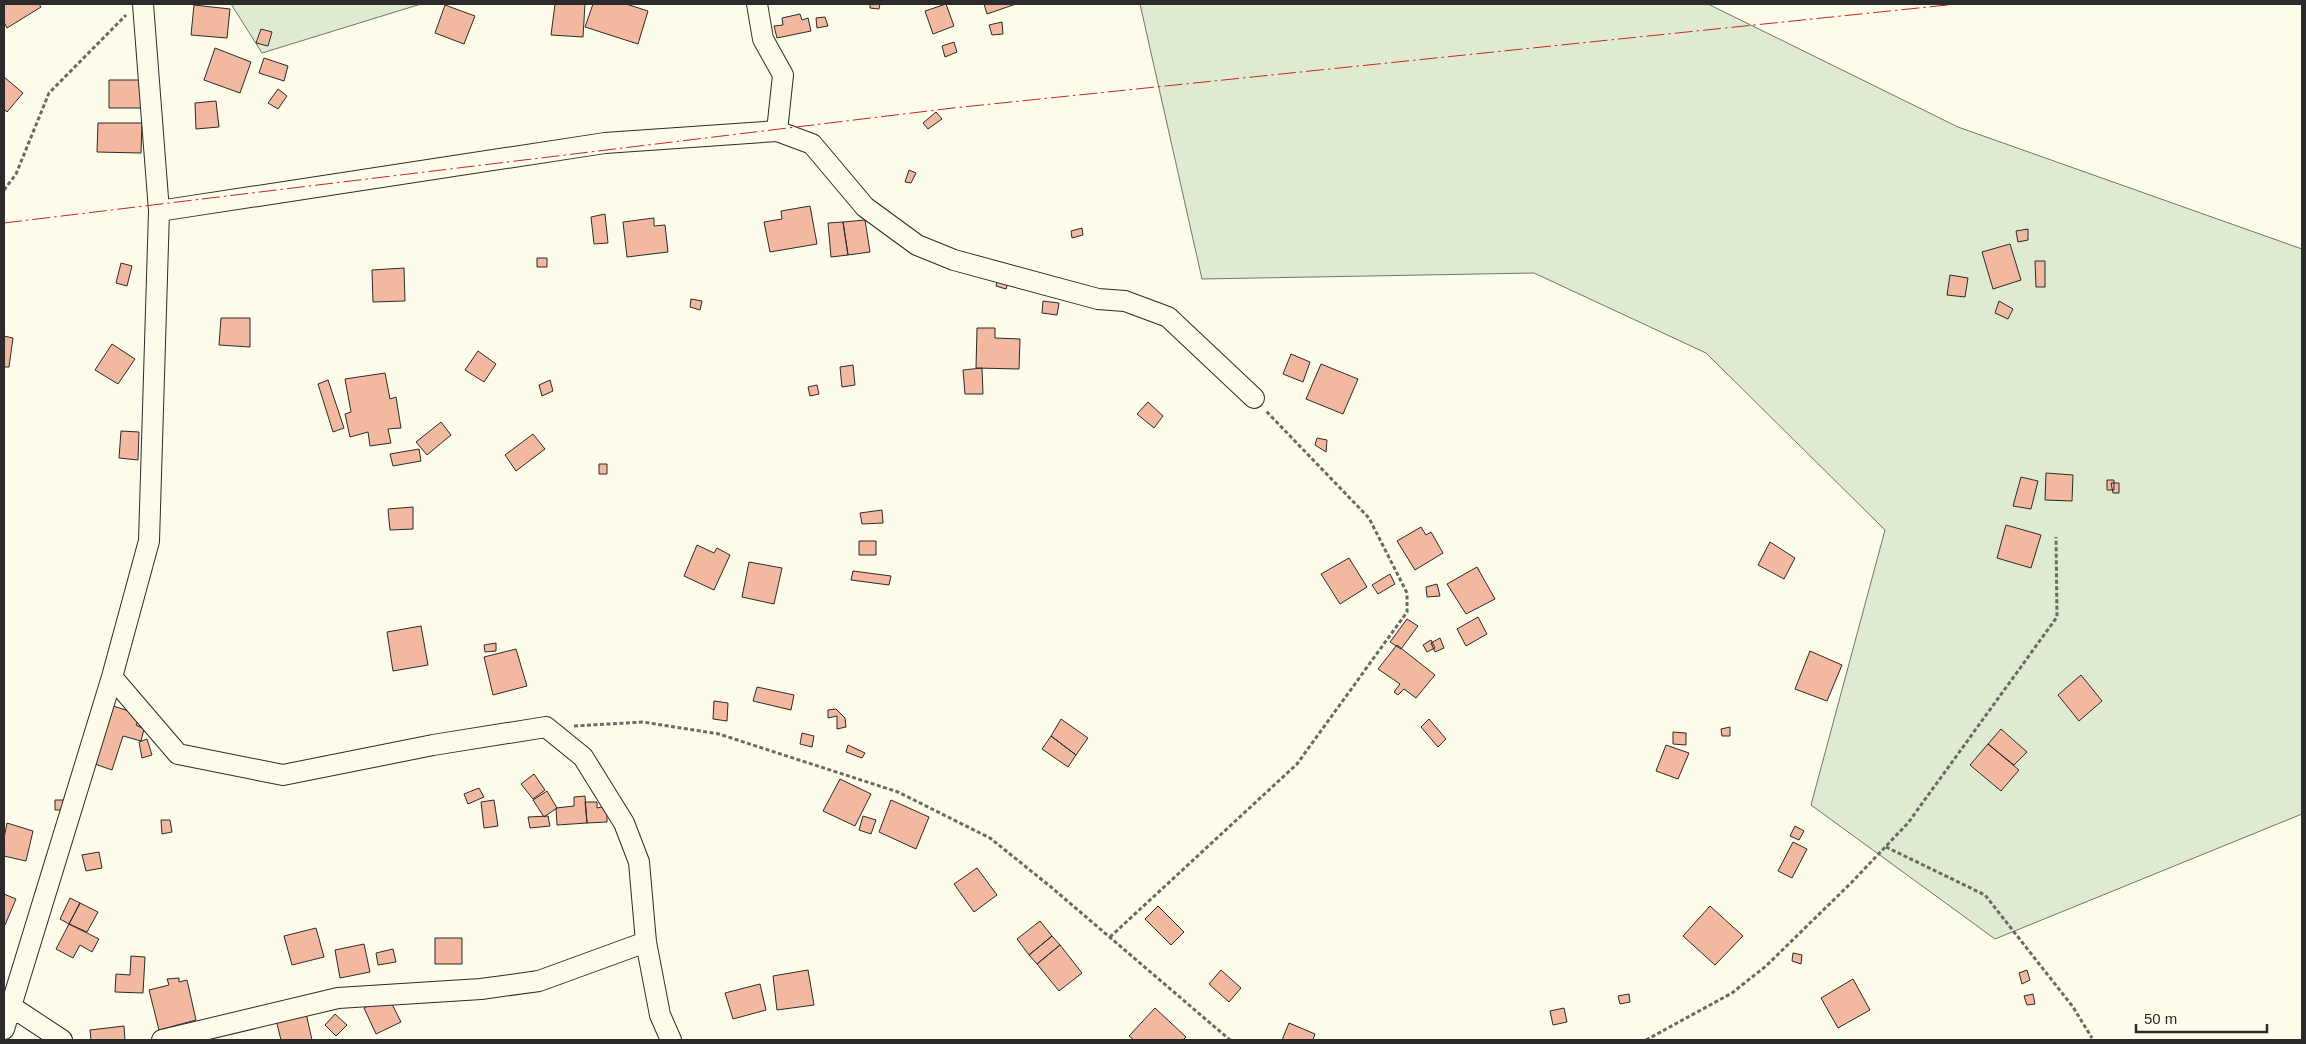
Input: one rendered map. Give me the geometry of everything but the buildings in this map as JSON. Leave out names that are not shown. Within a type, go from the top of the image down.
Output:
[{"type":"street","points":[[757,4],[764,39],[783,75],[777,131]]},
{"type":"street","points":[[4,1029],[112,677],[149,541],[159,211],[136,7]]},
{"type":"street","points":[[159,211],[605,143],[777,131],[812,144],[865,207],[917,245],[954,260],[1098,298],[1124,302],[1168,317],[1254,398]]},
{"type":"street","points":[[112,677],[178,754],[283,775],[433,745],[546,727],[583,757],[624,823],[639,862],[646,942],[660,1015],[671,1040]]},
{"type":"street","points":[[162,1040],[338,998],[481,989],[539,981],[646,942]]},
{"type":"street","points":[[12,1007],[62,1040]]},
{"type":"path","points":[[4,190],[16,174],[49,93],[136,7]]},
{"type":"path","points":[[1110,937],[1297,764],[1407,612],[1407,593],[1369,518],[1254,398]]},
{"type":"path","points":[[1646,1040],[1732,993],[1766,966],[1908,823],[2057,617],[2056,537]]},
{"type":"path","points":[[546,727],[644,722],[718,734],[898,792],[990,838],[1110,937],[1230,1040]]},
{"type":"path","points":[[1886,847],[1985,896],[2073,1007],[2092,1038]]},
{"type":"green space","points":[[231,4],[421,4],[262,53]]},
{"type":"green space","points":[[1140,4],[1708,4],[1958,127],[2302,249],[2302,814],[1995,939],[1811,805],[1885,530],[1706,353],[1534,273],[1202,279]]},
{"type":"power","points":[[4,223],[953,108],[1957,4]]}]
